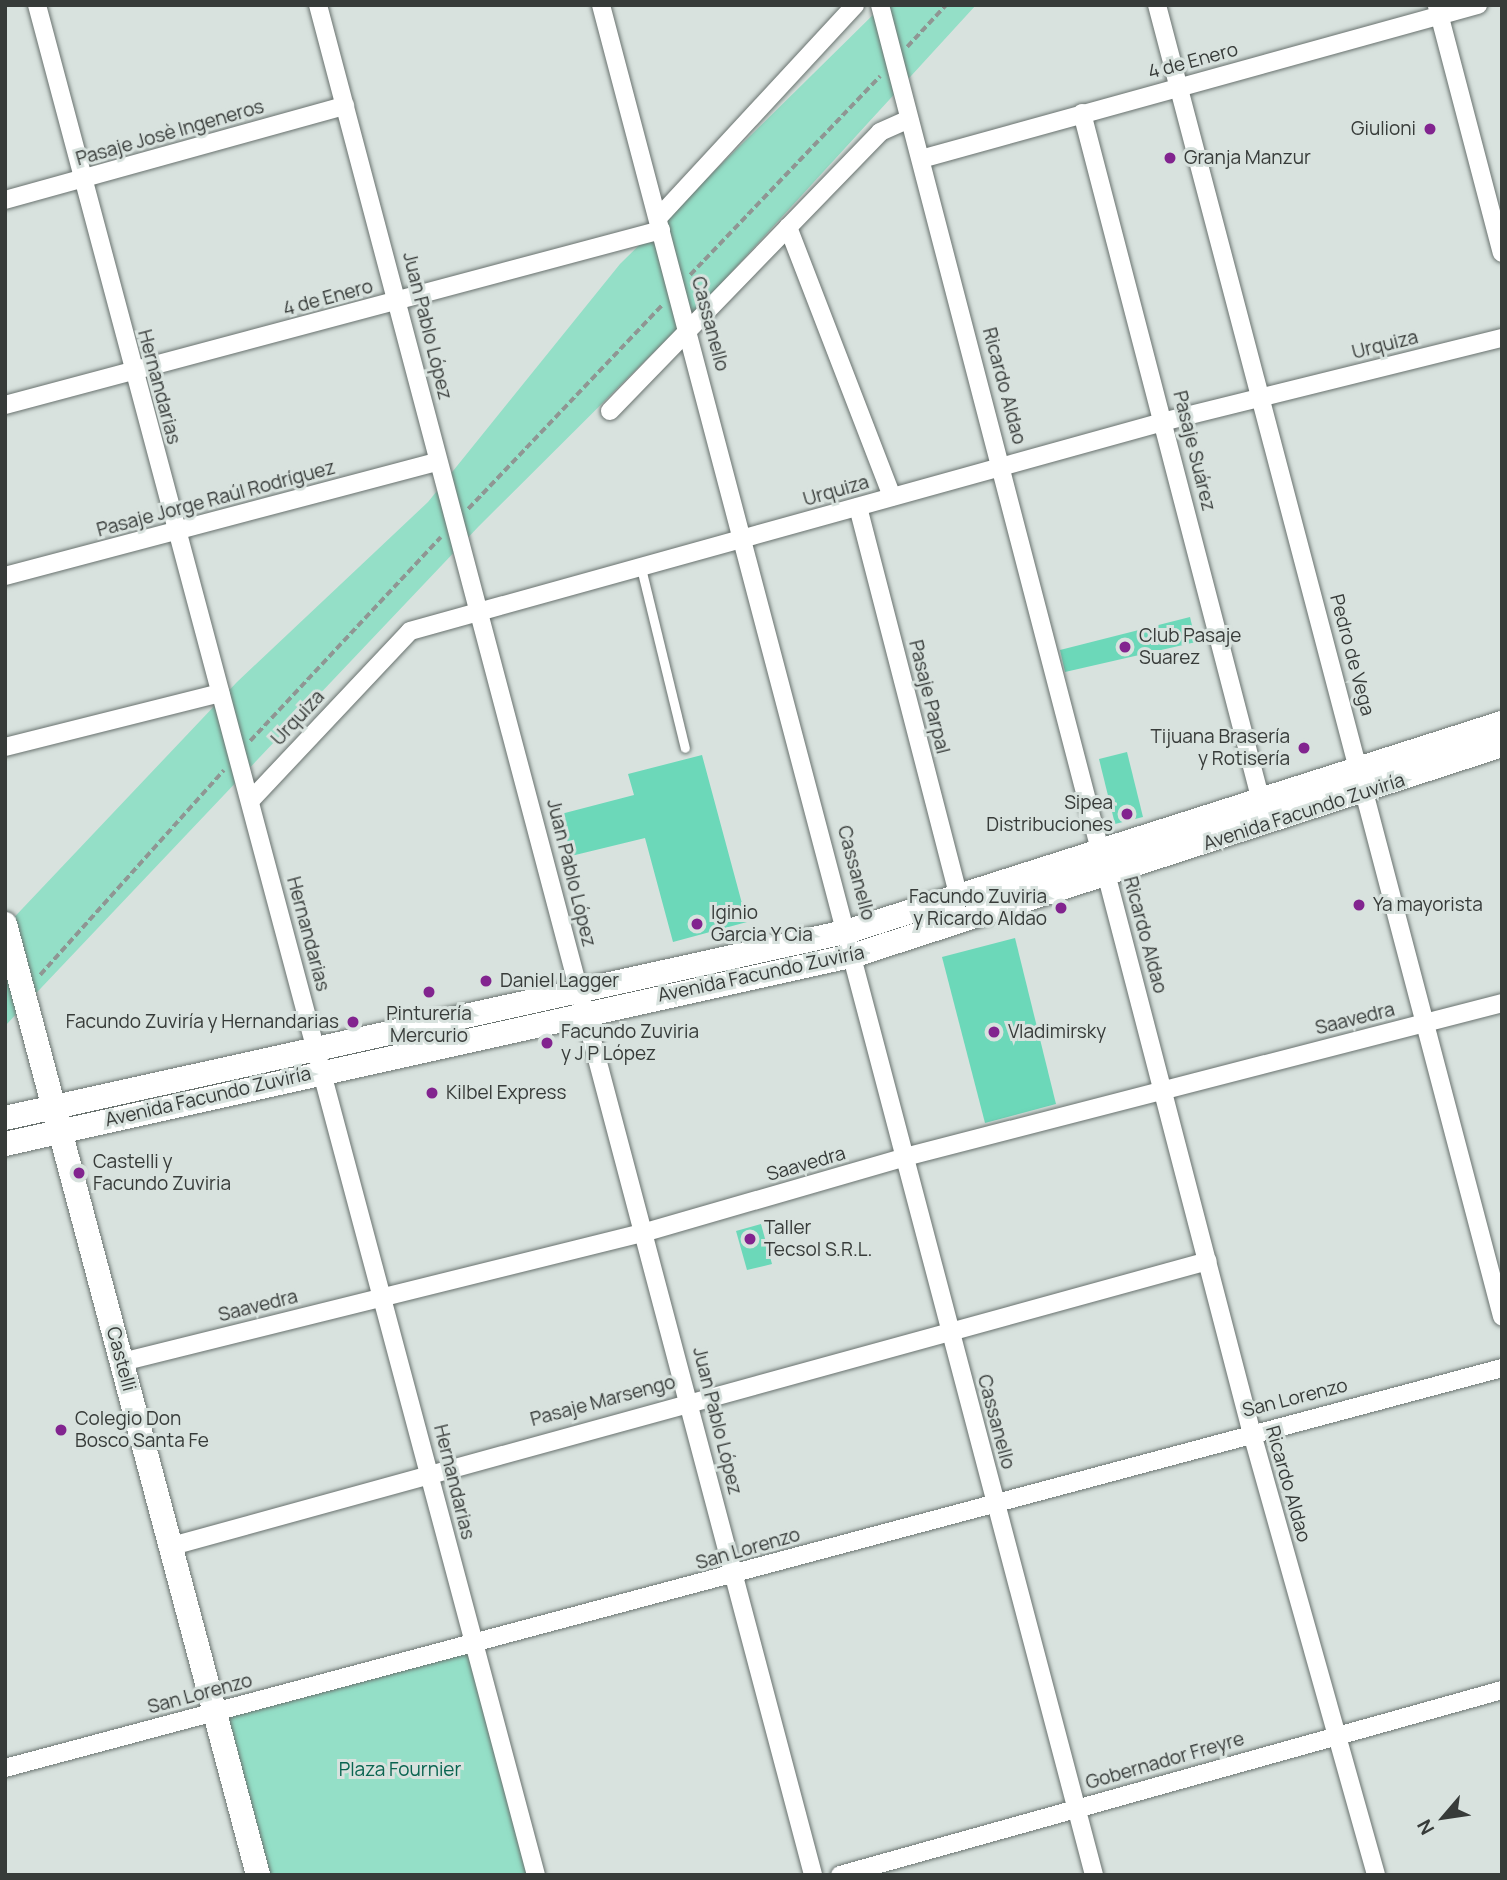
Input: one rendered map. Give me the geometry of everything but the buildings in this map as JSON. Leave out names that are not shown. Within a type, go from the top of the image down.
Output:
[{"type":"main road","name":"Avenida Facundo Zuviría","points":[[583,1001],[855,955],[1107,876],[1364,780],[1502,723]]},
{"type":"main road","name":"Avenida Facundo Zuviría","points":[[5,1144],[55,1120],[583,1001],[849,931],[1261,801],[1364,780],[1502,746]]},
{"type":"main road","name":"Castelli","points":[[5,924],[258,1875]]},
{"type":"main road","name":"Avenida Facundo Zuviría","points":[[5,1118],[55,1120]]},
{"type":"street","name":"Hernandarias","points":[[37,5],[133,373],[384,1295],[473,1644],[536,1875]]},
{"type":"street","name":"Juan Pablo López","points":[[318,5],[401,300],[438,463],[454,523],[483,611],[813,1875]]},
{"type":"street","name":"Cassanello","points":[[601,5],[746,539],[950,1332],[1094,1875]]},
{"type":"street","points":[[660,224],[855,5]]},
{"type":"street","name":"Ricardo Aldao","points":[[880,5],[1003,466],[1100,853],[1165,1087],[1251,1430],[1339,1734],[1376,1875]]},
{"type":"street","name":"Pedro de Vega","points":[[1157,5],[1364,780],[1502,1316]]},
{"type":"street","name":"4 de Enero","points":[[920,159],[1179,88],[1438,10],[1478,5]]},
{"type":"street","points":[[1438,10],[1502,253]]},
{"type":"street","name":"Pasaje Josè Ingeneros","points":[[5,200],[345,106]]},
{"type":"street","name":"Pasaje Suárez","points":[[1082,113],[1166,421],[1261,801]]},
{"type":"street","points":[[610,411],[880,132],[909,119]]},
{"type":"street","name":"4 de Enero","points":[[5,405],[401,300],[660,224]]},
{"type":"street","points":[[788,227],[892,497]]},
{"type":"street","name":"Urquiza","points":[[250,801],[397,640],[483,611],[1166,421],[1502,338]]},
{"type":"street","name":"Pasaje Jorge Raúl Rodríguez","points":[[5,576],[438,463]]},
{"type":"street","name":"Pasaje Parpal","points":[[858,507],[959,898]]},
{"type":"street","points":[[5,747],[220,693]]},
{"type":"street","name":"Saavedra","points":[[122,1362],[646,1232],[905,1157],[1165,1087],[1502,1003]]},
{"type":"street","name":"Pasaje Marsengo","points":[[172,1546],[430,1470],[1208,1261]]},
{"type":"street","name":"San Lorenzo","points":[[5,1768],[734,1576],[1251,1430],[1502,1368]]},
{"type":"street","name":"Gobernador Freyre","points":[[840,1875],[1502,1690]]},
{"type":"lane","points":[[641,568],[685,748]]},
{"type":"path","points":[[23,993],[237,755],[946,5]]},
{"type":"green space","points":[[883,5],[976,5],[704,302],[479,526],[5,1026],[5,927],[237,682],[428,502],[620,264]]},
{"type":"green space","name":"Plaza Fournier","points":[[473,1644],[536,1875],[258,1875],[216,1712]]},
{"type":"place","name":"Giulioni","points":[[1430,129]]},
{"type":"place","name":"Granja Manzur","points":[[1170,158]]},
{"type":"place","name":"Club Pasaje Suarez","points":[[1125,647]]},
{"type":"place","name":"Tijuana Brasería y Rotisería","points":[[1304,748]]},
{"type":"place","name":"Sipea Distribuciones","points":[[1127,814]]},
{"type":"place","name":"Ya mayorista","points":[[1359,905]]},
{"type":"place","name":"Facundo Zuviria y Ricardo Aldao","points":[[1061,908]]},
{"type":"place","name":"Iginio Garcia Y Cia","points":[[697,924]]},
{"type":"place","name":"Daniel Lagger","points":[[486,981]]},
{"type":"place","name":"Pinturería Mercurio","points":[[429,992]]},
{"type":"place","name":"Facundo Zuviría y Hernandarias","points":[[353,1022]]},
{"type":"place","name":"Vladimirsky","points":[[994,1032]]},
{"type":"place","name":"Facundo Zuviria y J P López","points":[[547,1043]]},
{"type":"place","name":"Kilbel Express","points":[[432,1093]]},
{"type":"place","name":"Castelli y Facundo Zuviria","points":[[79,1173]]},
{"type":"place","name":"Taller Tecsol S.R.L.","points":[[750,1239]]},
{"type":"place","name":"Colegio Don Bosco Santa Fe","points":[[61,1430]]}]
